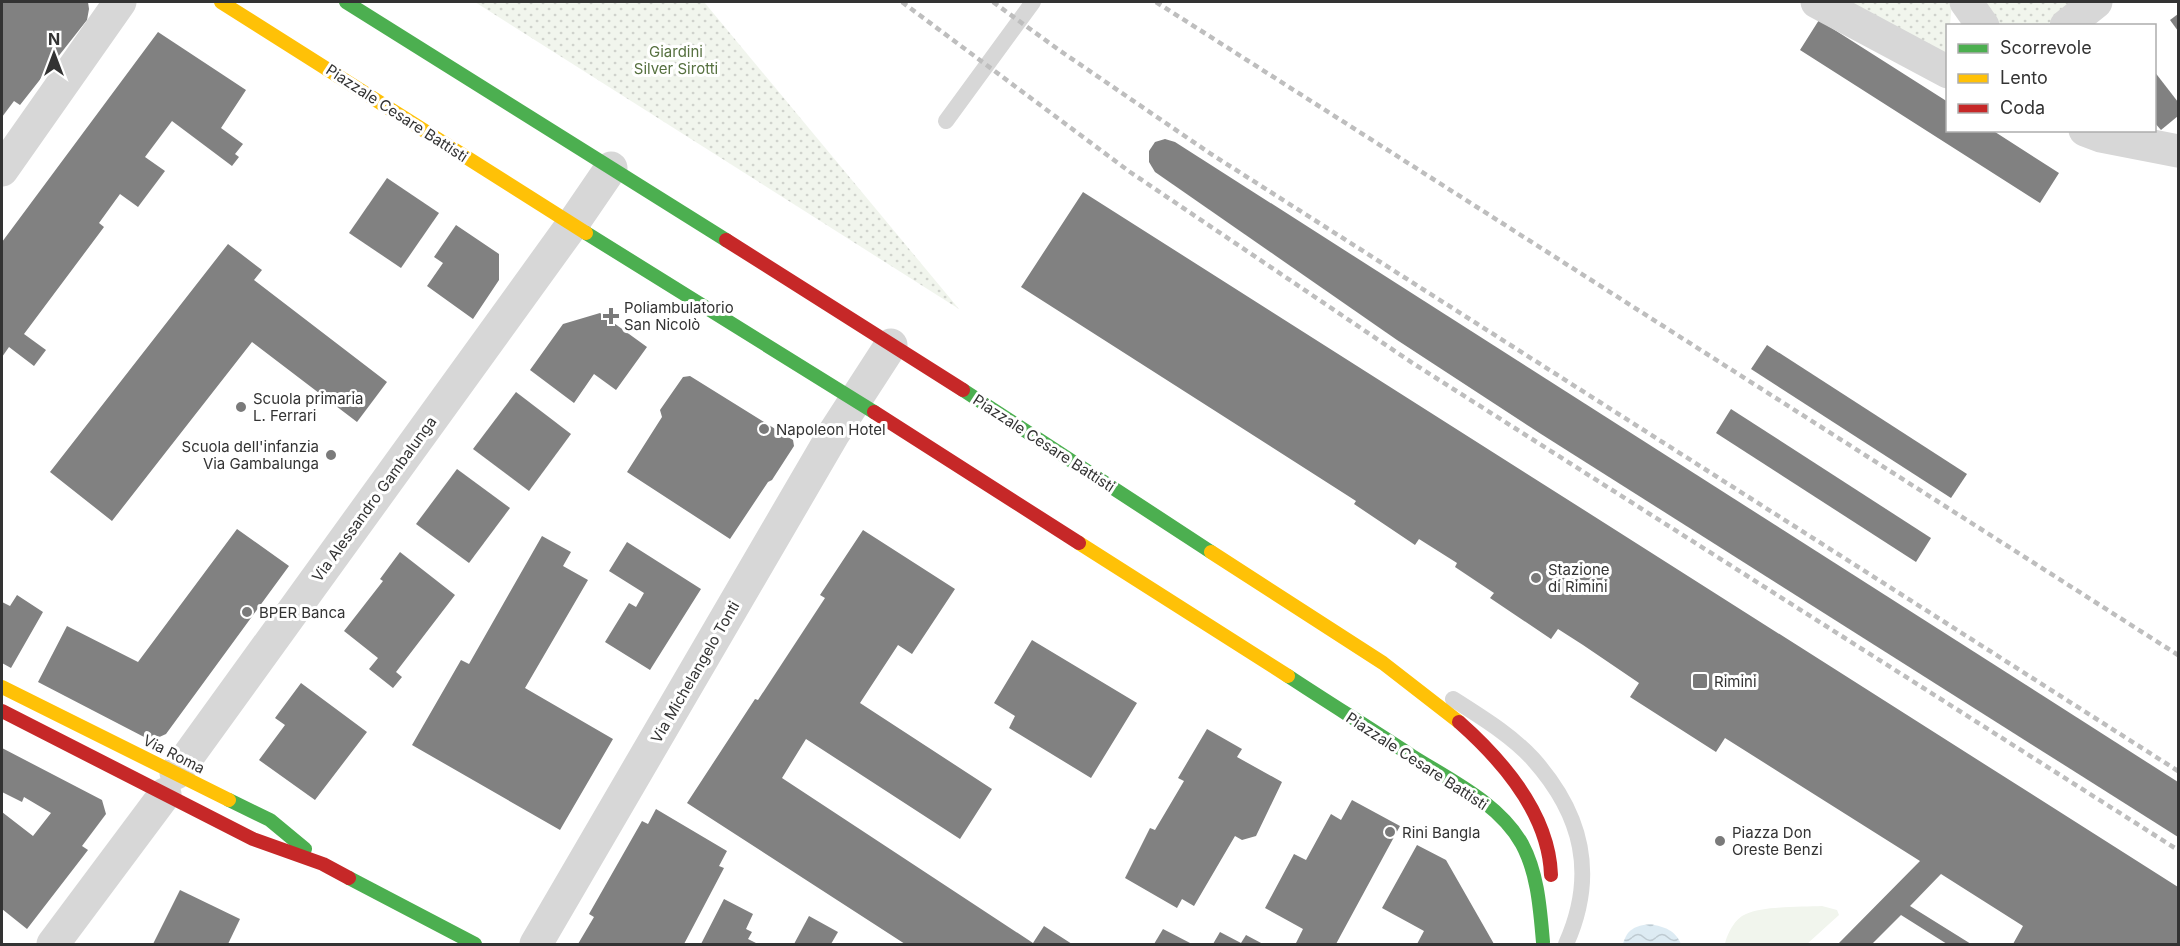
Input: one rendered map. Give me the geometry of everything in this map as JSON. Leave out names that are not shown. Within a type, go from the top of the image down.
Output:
[{"type":"street","points":[[2,170],[120,2]]},
{"type":"street","name":"Piazzale Cesare Battisti","points":[[221,2],[572,225],[856,400],[1467,791],[1501,817],[1528,853],[1538,895],[1542,944]]},
{"type":"street","name":"Piazzale Cesare Battisti","points":[[346,2],[891,345],[1383,663],[1456,718],[1494,755],[1516,782],[1530,805],[1551,855],[1552,904],[1542,944]]},
{"type":"street","points":[[1817,2],[1946,71]]},
{"type":"street","points":[[1965,2],[1965,24]]},
{"type":"street","points":[[1965,2],[1982,24]]},
{"type":"street","points":[[2068,24],[2096,2]]},
{"type":"street","points":[[2090,132],[2178,151]]},
{"type":"street","points":[[572,225],[611,168]]},
{"type":"street","name":"Via Alessandro Gambalunga","points":[[53,945],[572,225]]},
{"type":"street","points":[[856,400],[891,345]]},
{"type":"street","name":"Via Michelangelo Tonti","points":[[536,945],[834,433],[856,400]]},
{"type":"street","name":"Via Roma","points":[[2,687],[170,784],[253,839],[323,864],[475,945]]},
{"type":"street","name":"Via Roma","points":[[2,711],[170,784],[270,820],[323,864]]},
{"type":"lane","points":[[946,121],[1033,2]]},
{"type":"lane","points":[[1383,663],[1415,673],[1505,734],[1532,758],[1556,787],[1577,828],[1584,873],[1576,923],[1566,945]]},
{"type":"green space","name":"Giardini Silver Sirotti","points":[[475,2],[704,2],[959,309]]},
{"type":"green space","points":[[1844,2],[1952,2],[1950,24],[1946,24],[1946,56]]},
{"type":"green space","points":[[1980,2],[2078,2],[2048,24],[2000,24],[1987,15]]},
{"type":"green space","points":[[1822,906],[1837,910],[1839,915],[1807,944],[1725,944],[1738,919],[1753,911]]},
{"type":"water","points":[[1650,924],[1669,930],[1676,935],[1681,944],[1623,944],[1632,929]]},
{"type":"building","points":[[2,2],[88,2],[89,9],[87,20],[20,105],[14,101],[2,117]]},
{"type":"building","points":[[2178,14],[2178,31],[2170,20]]},
{"type":"building","points":[[1819,20],[1946,101],[1946,132],[1995,132],[2059,173],[2040,203],[1800,50]]},
{"type":"building","points":[[158,32],[246,90],[221,128],[243,144],[235,154],[239,157],[232,166],[172,121],[145,157],[165,171],[138,207],[120,194],[99,223],[104,227],[24,334],[46,350],[34,366],[9,347],[2,357],[2,242]]},
{"type":"building","points":[[2156,74],[2178,102],[2178,116],[2161,130],[2156,124]]},
{"type":"building","points":[[1165,139],[1175,142],[2178,782],[2178,837],[1541,434],[1397,340],[1155,172],[1149,162],[1149,151],[1155,142]]},
{"type":"building","points":[[387,178],[439,213],[401,268],[349,233]]},
{"type":"building","points":[[1083,192],[2178,887],[2178,944],[2013,944],[2023,926],[1941,874],[1910,906],[1971,944],[1947,944],[1901,915],[1872,944],[1838,944],[1920,861],[1725,738],[1716,752],[1630,697],[1639,683],[1583,645],[1558,629],[1551,639],[1490,598],[1494,593],[1455,567],[1457,563],[1419,539],[1415,545],[1354,504],[1356,501],[1021,287]]},
{"type":"building","points":[[456,225],[499,254],[499,280],[473,319],[427,286],[443,263],[434,257]]},
{"type":"building","points":[[228,244],[262,270],[254,280],[387,382],[357,422],[252,342],[112,521],[50,472]]},
{"type":"building","points":[[600,313],[647,347],[616,390],[594,374],[574,403],[530,370],[563,324]]},
{"type":"building","points":[[1767,345],[1967,474],[1951,498],[1751,369]]},
{"type":"building","points":[[690,376],[793,440],[794,446],[730,539],[627,472],[662,417],[660,410],[683,377]]},
{"type":"building","points":[[516,392],[571,434],[529,491],[473,449]]},
{"type":"building","points":[[1731,409],[1931,538],[1916,562],[1716,433]]},
{"type":"building","points":[[457,469],[510,508],[469,563],[416,524]]},
{"type":"building","points":[[237,529],[289,566],[166,734],[155,739],[146,738],[38,682],[67,626],[138,662]]},
{"type":"building","points":[[863,530],[955,589],[912,654],[898,645],[860,703],[992,789],[960,839],[806,739],[782,778],[1033,943],[1044,926],[1072,944],[905,944],[687,803],[825,598],[820,595]]},
{"type":"building","points":[[542,536],[571,552],[563,566],[588,580],[525,688],[613,739],[560,830],[412,745],[461,660],[469,664]]},
{"type":"building","points":[[627,542],[701,589],[650,670],[605,642],[629,603],[636,607],[644,593],[609,571]]},
{"type":"building","points":[[400,552],[455,595],[396,672],[402,677],[393,688],[369,669],[378,658],[344,631],[383,581],[380,579]]},
{"type":"building","points":[[17,595],[43,612],[11,668],[2,663],[2,602],[10,606]]},
{"type":"building","points":[[1032,640],[1137,703],[1091,778],[1009,728],[1015,716],[994,703]]},
{"type":"building","points":[[301,683],[367,732],[315,800],[259,760],[285,725],[275,718]]},
{"type":"building","points":[[1207,729],[1242,749],[1237,757],[1282,782],[1256,836],[1242,840],[1235,836],[1194,906],[1182,899],[1177,908],[1125,878],[1150,828],[1155,830],[1184,781],[1178,778]]},
{"type":"building","points":[[2,748],[102,800],[106,814],[82,846],[88,850],[27,929],[2,909],[2,812],[33,836],[51,813],[24,797],[22,802],[2,792]]},
{"type":"building","points":[[1352,800],[1400,826],[1336,944],[1298,944],[1296,943],[1303,929],[1265,908],[1294,854],[1306,860],[1331,814],[1341,820]]},
{"type":"building","points":[[656,809],[727,851],[719,866],[724,868],[684,944],[578,944],[594,917],[589,914],[642,821],[648,824]]},
{"type":"building","points":[[1417,845],[1446,860],[1494,944],[1417,944],[1424,931],[1382,908]]},
{"type":"building","points":[[180,890],[240,919],[228,944],[153,944]]},
{"type":"building","points":[[724,899],[753,914],[746,929],[752,932],[748,939],[758,944],[701,944]]},
{"type":"building","points":[[809,916],[838,932],[831,944],[794,944]]},
{"type":"building","points":[[1163,929],[1192,944],[1154,944]]},
{"type":"building","points":[[1220,932],[1241,943],[1246,935],[1263,944],[1213,944]]},
{"type":"railway","points":[[902,2],[1130,172],[1414,364],[2178,850]]},
{"type":"railway","points":[[993,2],[1211,154],[2178,771]]},
{"type":"railway","points":[[1156,2],[2178,655]]},
{"type":"traffic: fast","points":[[346,2],[726,240]]},
{"type":"traffic: fast","points":[[586,233],[874,412]]},
{"type":"traffic: fast","points":[[963,390],[1211,552]]},
{"type":"traffic: fast","points":[[1288,676],[1473,794],[1500,816],[1522,844],[1532,867],[1543,942]]},
{"type":"traffic: fast","points":[[229,800],[270,820],[305,849]]},
{"type":"traffic: fast","points":[[349,878],[475,944]]},
{"type":"traffic: slow","points":[[221,2],[586,233]]},
{"type":"traffic: slow","points":[[1079,543],[1288,676]]},
{"type":"traffic: slow","points":[[1211,552],[1383,663],[1459,722]]},
{"type":"traffic: slow","points":[[2,687],[229,800]]},
{"type":"traffic: jam","points":[[726,240],[963,390]]},
{"type":"traffic: jam","points":[[874,412],[1079,543]]},
{"type":"traffic: jam","points":[[2,711],[253,839],[323,864],[349,878]]},
{"type":"traffic: jam","points":[[1459,722],[1491,753],[1520,790],[1542,831],[1551,875]]},
{"type":"place","name":"Poliambulatorio San Nicolò","points":[[611,316]]},
{"type":"place","name":"Scuola primaria L. Ferrari","points":[[241,407]]},
{"type":"place","name":"Napoleon Hotel","points":[[764,429]]},
{"type":"place","name":"Scuola dell'infanzia Via Gambalunga","points":[[331,455]]},
{"type":"place","name":"Stazione di Rimini","points":[[1536,578]]},
{"type":"place","name":"BPER Banca","points":[[247,612]]},
{"type":"place","name":"Rimini","points":[[1700,681]]},
{"type":"place","name":"Rini Bangla","points":[[1390,832]]},
{"type":"place","name":"Piazza Don Oreste Benzi","points":[[1720,841]]}]
